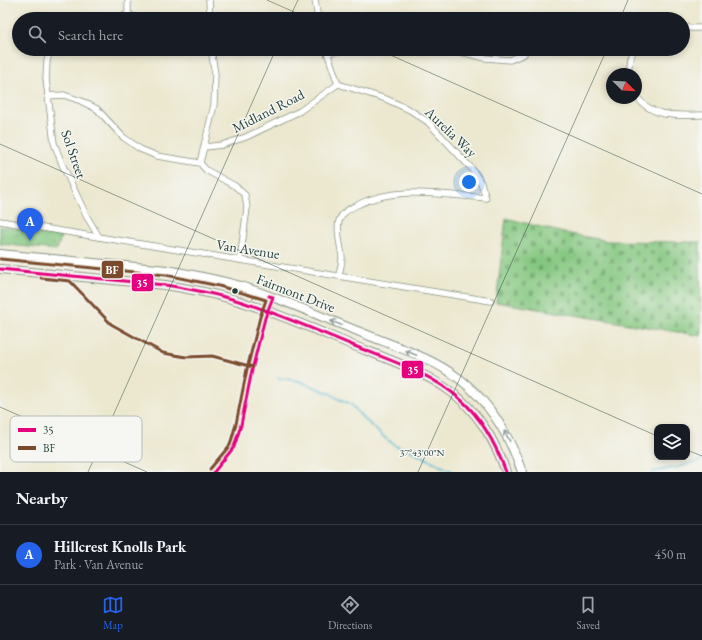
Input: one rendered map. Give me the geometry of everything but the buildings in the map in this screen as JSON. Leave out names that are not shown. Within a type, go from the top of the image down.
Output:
[{"type":"main road","name":"Fairmont Drive","points":[[0,254],[167,270],[220,280],[273,297],[408,352],[435,364],[461,380],[482,400],[500,424],[514,450],[522,472]]},
{"type":"main road","name":"Fairmont Drive","points":[[0,269],[165,285],[191,289],[242,302],[402,365],[428,377],[452,392],[471,410],[488,432],[501,456],[506,472]]},
{"type":"street","points":[[128,0],[128,12]]},
{"type":"street","points":[[209,0],[210,12]]},
{"type":"street","points":[[315,0],[317,12]]},
{"type":"street","points":[[690,28],[702,28]]},
{"type":"street","name":"Sol Street","points":[[48,56],[46,79],[54,143],[62,164],[87,217],[99,237]]},
{"type":"street","points":[[200,163],[214,105],[216,74],[212,56]]},
{"type":"street","points":[[329,56],[338,84]]},
{"type":"street","points":[[478,56],[510,60],[519,56]]},
{"type":"street","points":[[629,68],[631,56]]},
{"type":"street","name":"Midland Road","points":[[205,147],[222,145],[246,137],[300,112],[338,84]]},
{"type":"street","name":"Aurelia Way","points":[[338,84],[386,99],[410,110],[428,122],[472,169],[481,183],[486,198],[413,193],[391,194],[364,202],[346,210],[340,220],[339,230],[342,259],[339,275]]},
{"type":"street","points":[[48,96],[64,95],[81,101],[97,109],[123,137],[140,149],[157,156],[200,163],[206,170],[235,186],[245,195],[248,208],[240,260]]},
{"type":"street","points":[[642,103],[658,113],[667,115],[702,115]]},
{"type":"street","name":"Van Avenue","points":[[0,221],[339,275],[491,301]]},
{"type":"green space","points":[[506,218],[560,232],[608,241],[700,242],[701,336],[496,302]]},
{"type":"green space","points":[[0,226],[61,237],[57,250],[0,244]]},
{"type":"waterway","points":[[278,378],[299,381],[351,404],[362,417],[396,446],[406,448],[453,472]]},
{"type":"waterway","points":[[652,472],[679,467],[702,460]]},
{"type":"transit line","name":"BF","points":[[0,259],[166,275],[219,286],[266,300],[260,317],[247,369],[236,424],[230,445],[210,469]]},
{"type":"transit line","name":"35","points":[[0,269],[184,288],[233,299],[297,322],[422,374],[448,390],[468,406],[482,423],[498,452],[506,472]]},
{"type":"transit line","name":"BF","points":[[41,278],[70,281],[111,324],[163,353],[186,357],[212,356],[253,367]]},
{"type":"transit line","name":"35","points":[[214,472],[234,447],[241,425],[252,370],[265,318],[273,297],[269,296]]},
{"type":"place","name":"Hillcrest Knolls Park","points":[[30,241]]}]
